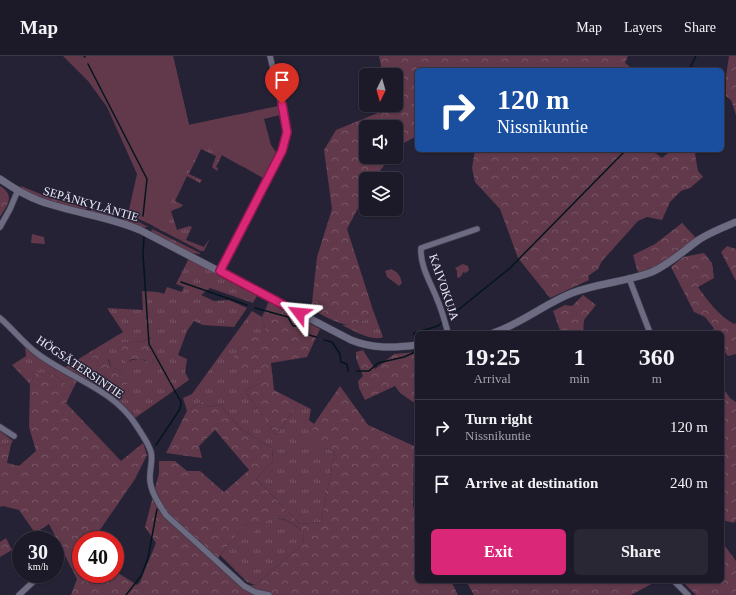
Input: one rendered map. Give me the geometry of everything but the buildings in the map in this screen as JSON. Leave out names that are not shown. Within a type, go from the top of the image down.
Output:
[{"type":"street","points":[[220,271],[286,141],[286,125],[270,56]]},
{"type":"street","name":"SEPÄNKYLÄNTIE","points":[[0,179],[33,198],[134,227],[326,328],[356,342],[370,346],[382,347],[415,345]]},
{"type":"street","points":[[0,227],[18,190]]},
{"type":"street","points":[[497,331],[571,293],[596,285],[652,272],[669,262],[700,239],[736,222]]},
{"type":"street","name":"KAIVOKUJA","points":[[447,331],[437,298],[427,277],[420,255],[421,248],[477,229]]},
{"type":"street","points":[[629,278],[649,331]]},
{"type":"street","name":"HÖGSÄTERSINTIE","points":[[0,318],[37,354],[58,368],[102,392],[126,412],[135,423],[150,452],[152,464],[150,481],[158,503],[166,515],[244,586],[255,592],[269,595]]},
{"type":"street","points":[[0,427],[14,436]]},
{"type":"street","points":[[19,595],[32,583]]},
{"type":"street","points":[[676,583],[688,595]]},
{"type":"green space","points":[[63,56],[173,56],[189,125],[278,106],[280,115],[264,119],[271,145],[276,152],[263,178],[222,155],[199,145],[158,228],[128,214],[137,174],[107,107],[88,81]]},
{"type":"green space","points":[[173,56],[189,125],[236,115],[241,166],[222,155],[216,167],[218,168],[217,171],[212,167],[216,156],[201,149],[189,174],[202,180],[200,183],[187,176],[175,201],[183,205],[171,211],[177,230],[189,226],[192,227],[186,240],[204,247],[210,238],[204,251],[201,251],[153,226],[167,180]]},
{"type":"green space","points":[[379,56],[628,56],[625,63],[631,68],[415,68],[415,137],[403,143],[403,120],[361,120],[380,112],[403,112],[403,68],[382,68]]},
{"type":"green space","points":[[729,56],[736,56],[736,115],[731,100],[726,96],[726,77]]},
{"type":"green space","points":[[359,121],[359,164],[385,164],[379,172],[359,172],[359,206],[347,229],[373,310],[366,318],[351,325],[334,321],[309,308],[312,303],[317,257],[332,209],[324,150],[336,130]]},
{"type":"green space","points":[[475,152],[654,152],[662,158],[670,152],[696,152],[695,154],[698,171],[703,177],[690,188],[681,191],[670,202],[662,220],[647,217],[638,221],[602,261],[598,269],[588,276],[589,280],[550,298],[518,258],[500,209],[475,182],[472,168]]},
{"type":"green space","points":[[0,186],[8,193],[9,201],[0,217]]},
{"type":"green space","points":[[21,186],[50,198],[88,208],[84,210],[40,198],[22,190]]},
{"type":"green space","points":[[92,208],[116,215],[112,217],[91,212]]},
{"type":"green space","points":[[126,217],[148,227],[143,228],[125,221],[124,219]]},
{"type":"green space","points":[[682,223],[696,238],[670,258],[640,273],[637,270],[633,255],[655,244]]},
{"type":"green space","points":[[152,229],[200,254],[192,253],[151,232]]},
{"type":"green space","points":[[32,234],[44,237],[45,244],[31,243]]},
{"type":"green space","points":[[727,246],[736,249],[736,281],[721,252]]},
{"type":"green space","points":[[704,253],[712,263],[714,278],[698,287],[718,312],[734,324],[736,323],[736,354],[728,356],[724,351],[724,331],[714,331],[705,317],[694,312],[671,267],[683,257]]},
{"type":"green space","points":[[189,258],[242,288],[258,294],[253,303],[210,288],[201,295],[214,301],[229,300],[247,308],[234,327],[203,325],[194,321],[187,331],[178,355],[187,359],[185,372],[189,380],[135,418],[101,389],[83,378],[62,369],[123,332],[107,308],[143,310],[142,291],[164,294],[167,287],[182,292],[184,287],[176,284]],"holes":[[[151,338],[151,356],[154,363],[152,364],[136,359],[127,363],[123,358],[121,343],[144,341]],[[106,350],[111,367],[119,370],[123,376],[112,387],[104,373]]]},
{"type":"green space","points":[[463,264],[468,266],[469,270],[466,273],[463,272],[459,278],[457,277],[457,271],[455,268]]},
{"type":"green space","points":[[391,269],[399,276],[402,283],[399,286],[387,277],[385,271]]},
{"type":"green space","points":[[583,295],[596,305],[584,320],[583,331],[560,331],[553,311],[565,305],[572,306]]},
{"type":"green space","points":[[269,301],[320,329],[307,357],[271,363],[274,390],[299,403],[276,435],[245,391],[261,383],[261,366],[240,372],[233,358],[246,332],[266,333],[262,317]]},
{"type":"green space","points":[[373,310],[383,337],[368,337],[342,325],[360,322]]},
{"type":"green space","points":[[252,311],[262,317],[266,333],[261,365],[261,383],[245,391],[276,435],[299,403],[311,409],[309,420],[314,424],[311,441],[335,452],[321,522],[300,524],[256,479],[273,461],[272,448],[241,429],[220,405],[206,407],[202,401],[187,411],[183,398],[192,394]]},
{"type":"green space","points":[[152,338],[151,356],[154,363],[152,364],[145,360],[132,359],[127,363],[117,353],[117,349],[121,343],[144,341]]},
{"type":"green space","points":[[25,347],[57,370],[77,381],[73,389],[54,375],[35,374],[30,384],[12,365],[26,356]]},
{"type":"green space","points":[[106,350],[112,357],[108,360],[111,367],[119,370],[123,376],[127,370],[132,375],[126,386],[119,384],[117,389],[112,387],[104,373],[96,368],[92,357]]},
{"type":"green space","points":[[363,350],[375,369],[394,354],[415,352],[415,402],[413,402],[400,393],[395,386],[365,400],[359,388],[358,381],[363,376],[356,358],[356,352]]},
{"type":"green space","points":[[42,372],[54,375],[73,389],[66,403],[121,461],[143,443],[147,455],[135,479],[99,531],[72,531],[72,569],[64,553],[64,531],[53,531],[49,524],[38,531],[34,531],[19,510],[3,506],[0,507],[0,446],[11,444],[7,463],[19,466],[36,451],[29,427],[30,384],[35,374]]},
{"type":"green space","points":[[340,386],[368,425],[414,446],[413,506],[415,510],[415,583],[452,583],[458,595],[71,595],[76,583],[124,583],[124,577],[137,585],[140,582],[156,543],[145,527],[159,473],[159,461],[175,461],[187,471],[200,471],[224,492],[249,470],[215,430],[199,446],[202,458],[166,453],[187,411],[202,401],[207,407],[220,405],[241,429],[272,448],[273,461],[256,479],[300,524],[321,522],[335,452],[310,441],[314,424]],"holes":[[[270,518],[289,521],[304,533],[303,544],[255,585],[244,586],[217,561],[220,555],[246,524],[254,532]]]},
{"type":"green space","points":[[724,389],[730,398],[736,402],[736,520],[734,523],[724,520]]},
{"type":"green space","points":[[0,431],[13,441],[11,444],[0,446]]},
{"type":"green space","points":[[270,518],[285,520],[296,526],[304,533],[303,544],[255,585],[247,582],[220,555],[246,524],[254,531]]},
{"type":"green space","points":[[6,538],[12,550],[0,557],[0,542]]},
{"type":"green space","points":[[724,545],[736,561],[736,595],[696,595],[684,583],[724,583]]},
{"type":"green space","points":[[467,583],[653,583],[631,595],[474,595]]},
{"type":"waterway","points":[[690,68],[696,56]]},
{"type":"waterway","points":[[88,64],[147,179],[143,216]]},
{"type":"waterway","points":[[448,318],[510,268],[624,152]]},
{"type":"waterway","points":[[144,237],[143,254],[149,344],[181,402],[180,409],[156,445]]},
{"type":"waterway","points":[[181,282],[247,305]]},
{"type":"waterway","points":[[255,308],[288,317],[293,326],[304,326],[309,335],[316,337]]},
{"type":"waterway","points":[[421,331],[438,326],[441,323]]},
{"type":"waterway","points":[[324,340],[332,342],[340,354],[341,362],[347,364],[348,371]]},
{"type":"waterway","points":[[357,371],[369,371],[378,363],[404,357],[415,352],[415,350]]},
{"type":"waterway","points":[[126,595],[141,576],[148,558],[157,509]]},
{"type":"route","points":[[282,104],[287,132],[286,141],[220,271],[299,313]]}]
